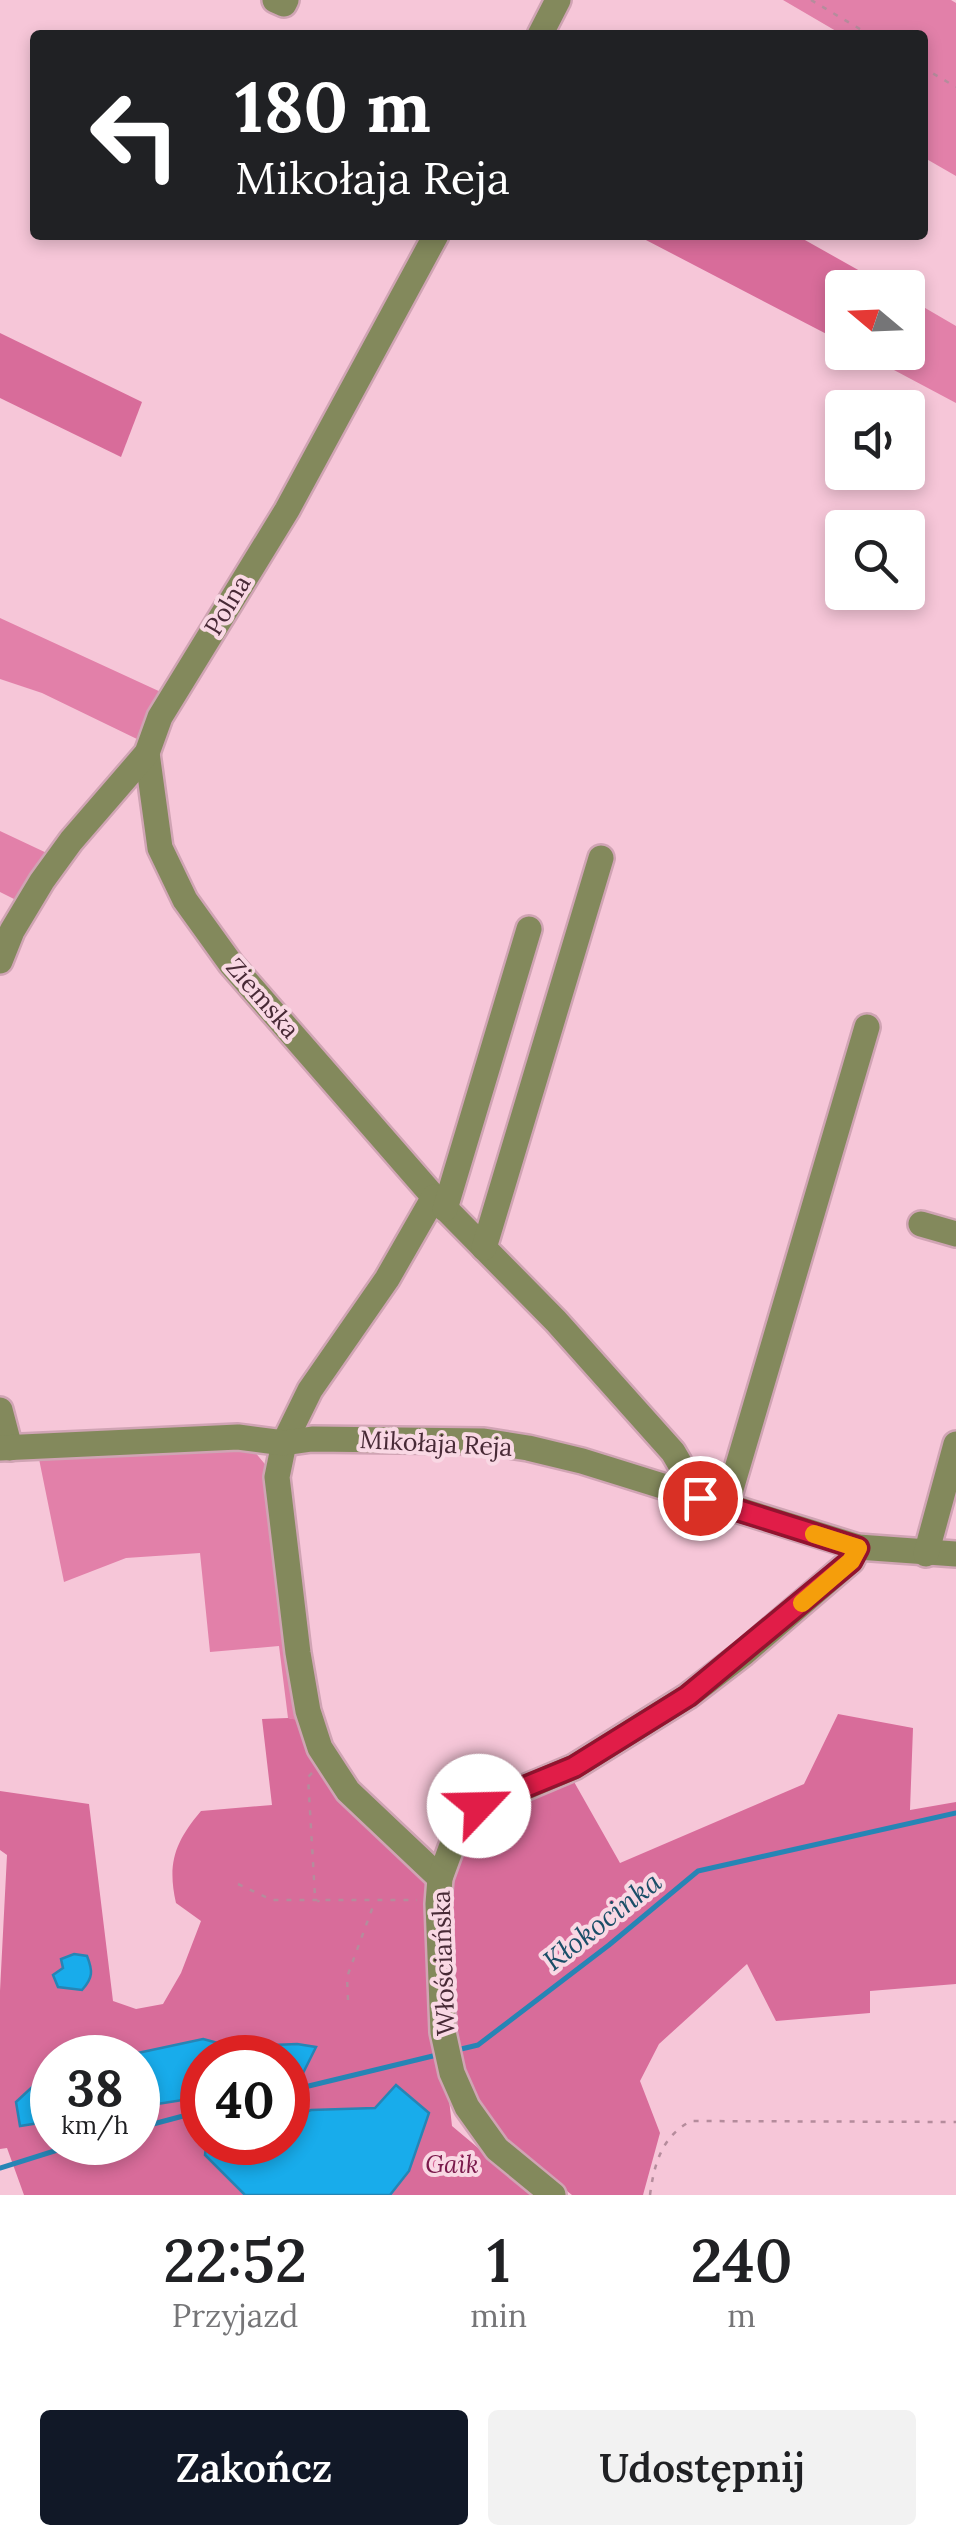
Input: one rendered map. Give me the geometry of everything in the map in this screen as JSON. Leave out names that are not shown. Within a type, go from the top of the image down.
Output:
[{"type":"street","points":[[276,0],[284,4],[286,0]]},
{"type":"street","points":[[543,30],[558,0]]},
{"type":"street","name":"Polna","points":[[0,961],[12,931],[42,881],[147,753],[160,718],[287,510],[433,240]]},
{"type":"street","name":"Ziemska","points":[[147,753],[160,848],[185,900],[231,964],[440,1203],[556,1321],[673,1452],[700,1498]]},
{"type":"street","points":[[484,1248],[602,858]]},
{"type":"street","points":[[284,1443],[310,1390],[440,1203],[529,929]]},
{"type":"street","points":[[726,1506],[867,1027]]},
{"type":"street","points":[[922,1224],[956,1234]]},
{"type":"street","points":[[0,1410],[5,1448]]},
{"type":"street","name":"Mikołaja Reja","points":[[5,1448],[238,1436],[284,1443],[329,1439],[484,1441],[582,1461],[858,1548],[956,1554]]},
{"type":"street","name":"Włościańska","points":[[284,1443],[278,1477],[282,1528],[308,1710],[325,1756],[348,1791],[439,1891],[443,2032],[452,2073],[468,2107],[497,2149],[553,2195]]},
{"type":"street","points":[[926,1554],[956,1444]]},
{"type":"street","points":[[439,1891],[463,1822],[479,1806],[574,1767],[688,1696],[851,1561],[858,1548]]},
{"type":"path","points":[[811,0],[862,30]]},
{"type":"path","points":[[928,71],[956,88]]},
{"type":"path","points":[[320,1902],[315,1896],[308,1777],[325,1756]]},
{"type":"path","points":[[238,1884],[272,1900],[320,1902],[406,1898],[439,1891]]},
{"type":"path","points":[[348,2000],[347,1977],[375,1900]]},
{"type":"path","points":[[650,2195],[662,2148],[678,2128],[692,2121],[956,2122]]},
{"type":"shaded area","points":[[783,0],[956,3],[956,176],[928,160],[928,30],[834,30]]},
{"type":"shaded area","points":[[925,308],[956,326],[956,403],[894,370],[925,370]]},
{"type":"shaded area","points":[[0,618],[163,693],[139,740],[42,693],[0,679]]},
{"type":"shaded area","points":[[0,831],[51,855],[22,903],[0,892]]},
{"type":"shaded area","points":[[222,1447],[254,1451],[269,1469],[305,1722],[288,1718],[279,1646],[210,1652],[200,1553],[126,1558],[64,1582],[38,1454]]},
{"type":"green space","points":[[646,240],[805,240],[858,270],[825,270],[825,333]]},
{"type":"green space","points":[[0,333],[142,402],[121,457],[0,398]]},
{"type":"green space","points":[[838,1714],[913,1728],[910,1810],[956,1802],[956,1984],[870,1991],[870,2013],[776,2021],[747,1964],[659,2044],[640,2081],[660,2133],[643,2195],[572,2195],[504,2142],[474,2096],[461,2060],[447,1888],[474,1823],[489,1811],[573,1780],[620,1863],[804,1784]]},
{"type":"green space","name":"Gaik","points":[[262,1719],[298,1720],[332,1786],[430,1878],[428,2020],[449,2099],[452,2126],[534,2195],[390,2195],[409,2171],[429,2113],[375,2108],[310,2113],[310,2035],[180,2035],[180,2165],[215,2165],[245,2195],[24,2195],[7,2148],[0,2149],[0,1991],[7,1855],[0,1850],[0,1791],[89,1804],[113,2001],[136,2009],[163,2004],[181,1973],[201,1921],[176,1903],[173,1864],[185,1833],[201,1811],[272,1805]]},
{"type":"water","points":[[74,1954],[87,1956],[90,1966],[90,1978],[82,1990],[58,1987],[53,1975],[63,1968],[61,1959]]},
{"type":"water","points":[[180,2044],[180,2100],[160,2104],[160,2048]]},
{"type":"water","points":[[396,2085],[429,2113],[409,2171],[390,2195],[245,2195],[215,2165],[310,2165],[310,2110],[375,2108]]},
{"type":"water","points":[[30,2089],[30,2124],[20,2126],[16,2102]]},
{"type":"waterway","name":"Kłokocinka","points":[[457,2050],[478,2045],[698,1871],[956,1813]]},
{"type":"waterway","name":"Kłokocinka","points":[[310,2086],[441,2054]]},
{"type":"waterway","name":"Kłokocinka","points":[[160,2122],[180,2117]]},
{"type":"waterway","name":"Kłokocinka","points":[[0,2168],[30,2159]]},
{"type":"slow traffic","points":[[802,1603],[851,1561],[858,1548],[814,1534]]},
{"type":"route","points":[[479,1806],[574,1767],[688,1696],[851,1561],[858,1548],[700,1498]]}]
